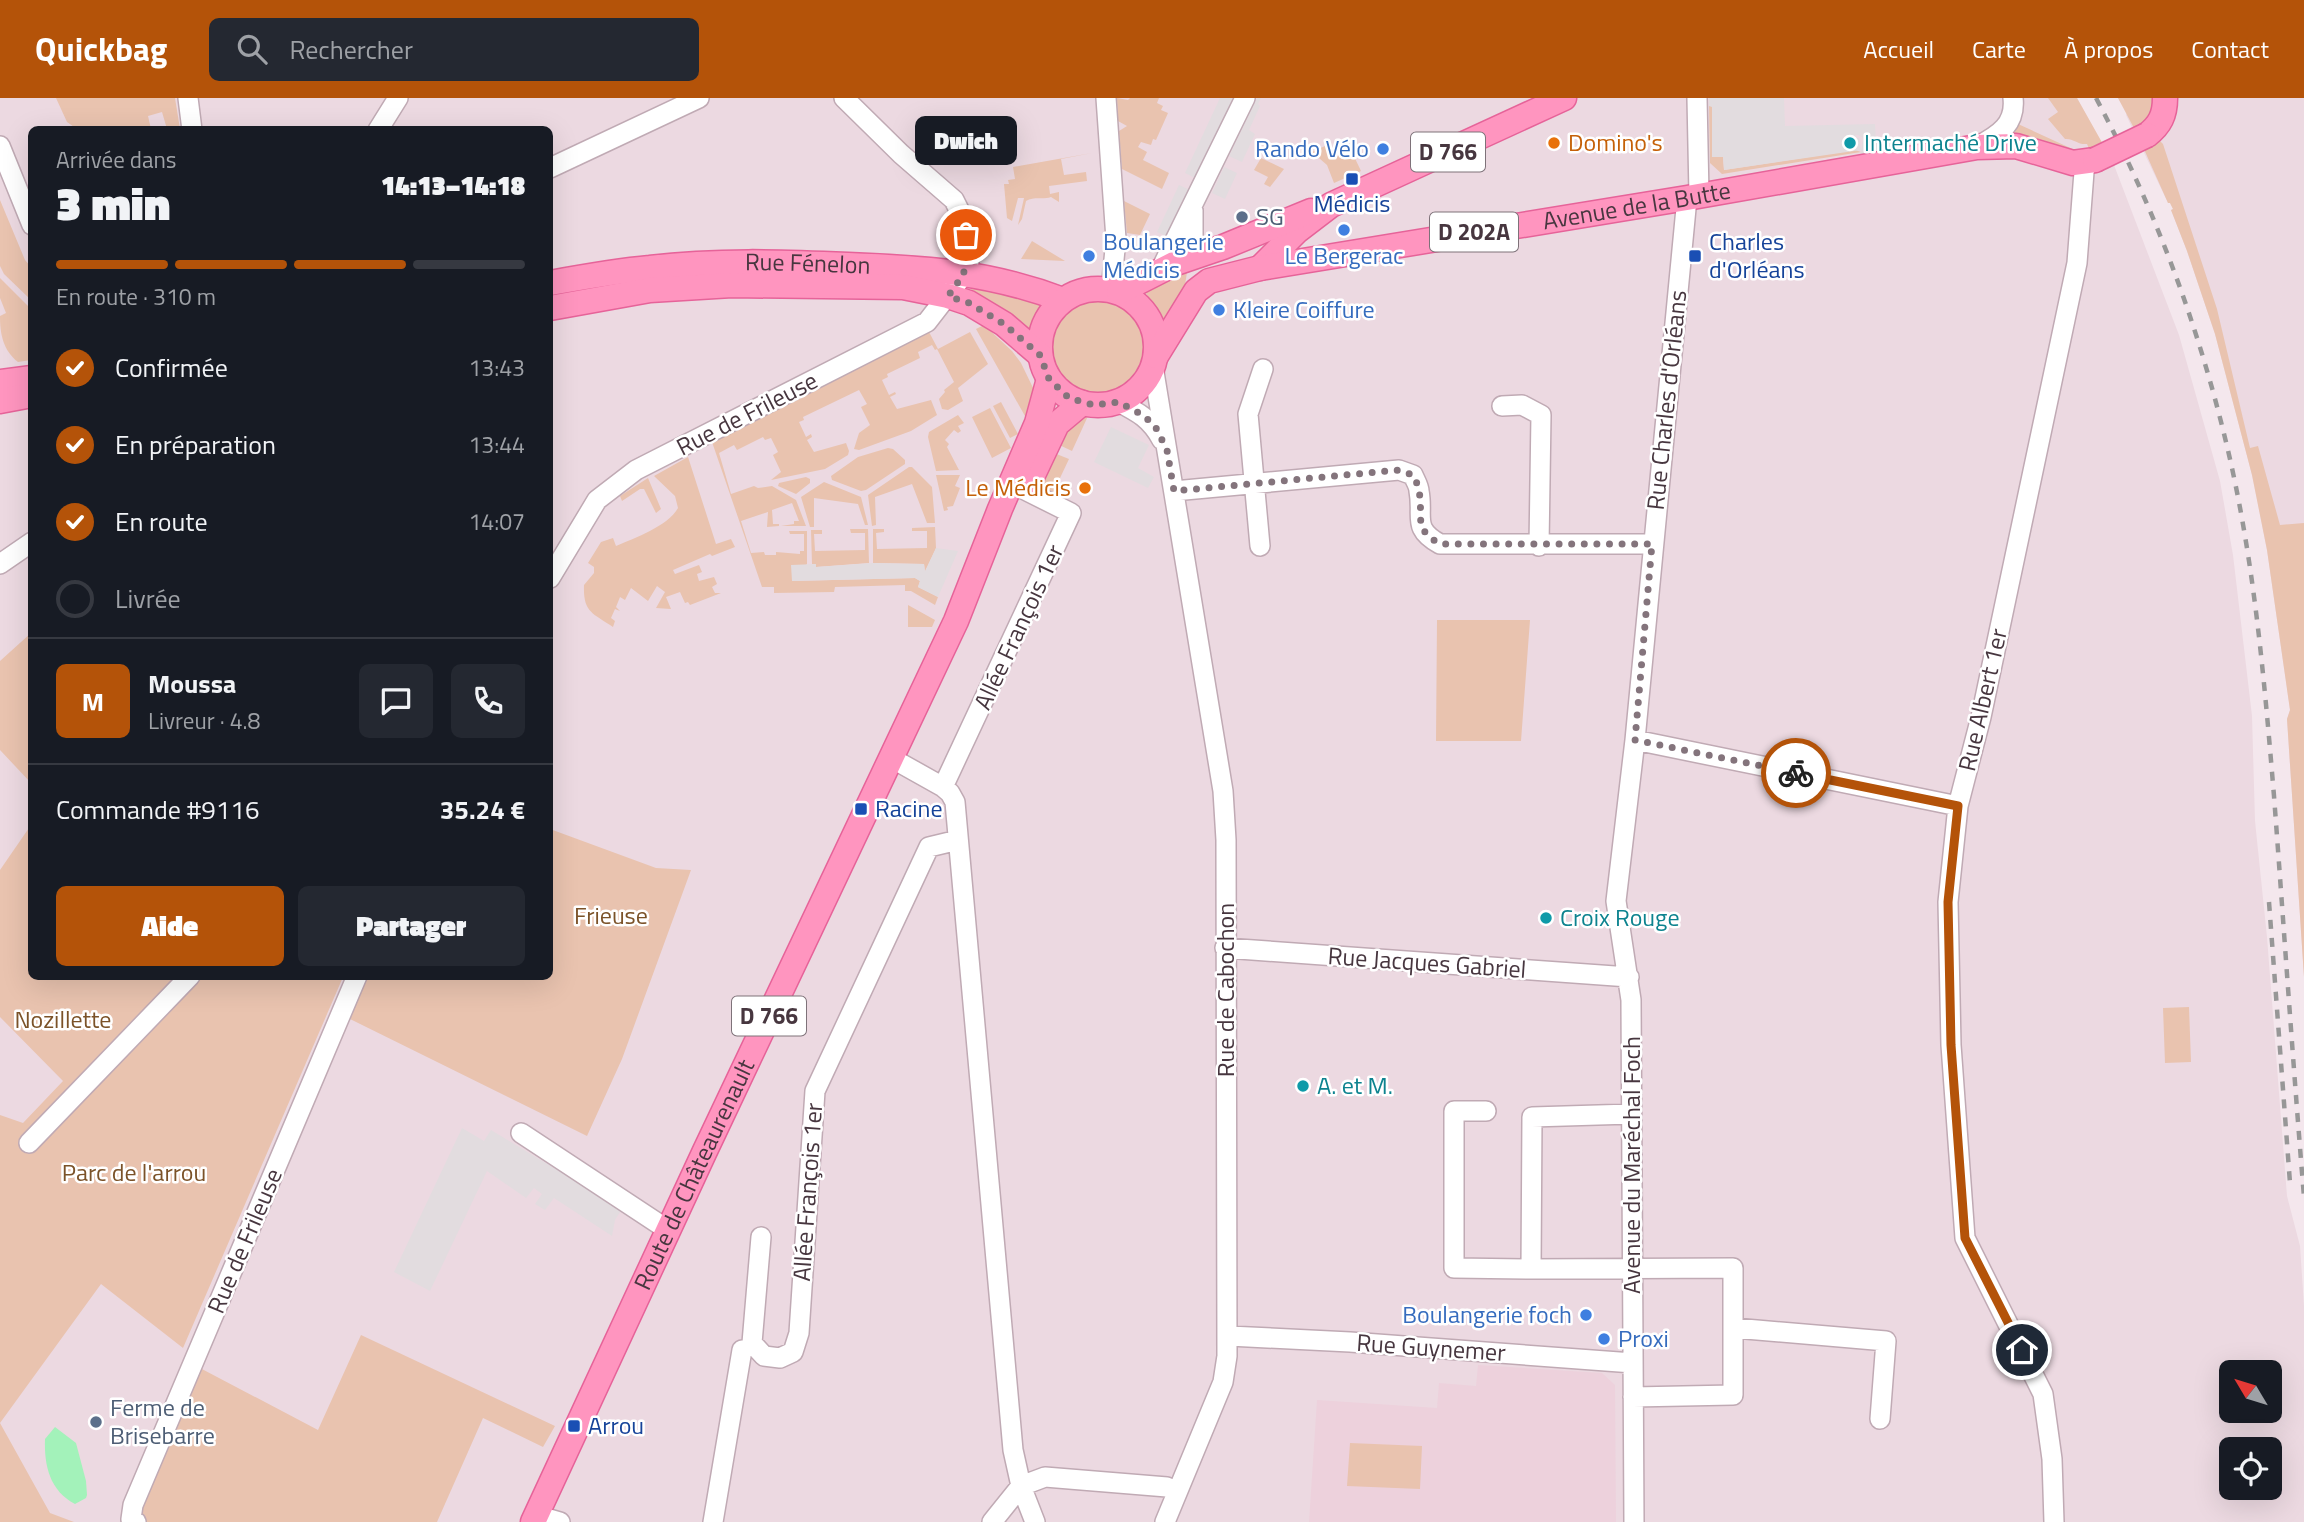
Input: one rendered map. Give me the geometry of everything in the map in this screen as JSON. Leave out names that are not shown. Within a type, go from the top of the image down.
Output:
[{"type":"main road","name":"D 766","points":[[1115,291],[1193,257],[1331,205],[1564,98]]},
{"type":"main road","points":[[2077,161],[2147,135],[2156,128],[2162,118],[2165,98]]},
{"type":"main road","name":"Avenue de la Butte","points":[[1154,361],[1196,291],[1209,281],[1260,268],[1977,147],[2016,146],[2077,161]]},
{"type":"main road","name":"D 766","points":[[1260,268],[1297,231],[1331,205]]},
{"type":"main road","name":"Rue Fénelon","points":[[553,283],[651,267],[790,262],[920,268],[965,273],[1032,289],[1063,300]]},
{"type":"main road","name":"Rue Fénelon","points":[[553,307],[650,290],[732,285],[903,287],[948,296],[988,312],[1040,355]]},
{"type":"main road","points":[[1086,290],[1115,291],[1136,302],[1149,317],[1156,336],[1154,361],[1145,381],[1133,393],[1118,402],[1106,405],[1082,403],[1069,398],[1049,379],[1040,355],[1041,334],[1049,316],[1063,300],[1086,290]]},
{"type":"main road","points":[[0,382],[28,378]]},
{"type":"main road","name":"Route de Châteaurenault","points":[[534,1518],[893,759],[966,598],[1037,423],[1049,379]]},
{"type":"main road","points":[[0,401],[28,396]]},
{"type":"main road","name":"Route de Châteaurenault","points":[[966,598],[1025,490],[1057,424],[1082,403]]},
{"type":"street","points":[[188,98],[192,126]]},
{"type":"street","points":[[553,167],[699,98]]},
{"type":"street","points":[[844,98],[901,154],[954,200],[963,218],[969,253],[965,273]]},
{"type":"street","points":[[1105,98],[1116,239],[1115,291]]},
{"type":"street","points":[[1160,271],[1245,98]]},
{"type":"street","name":"Rue Charles d'Orléans","points":[[1629,977],[1616,901],[1635,740],[1652,544],[1693,196],[1697,98]]},
{"type":"street","points":[[1977,147],[2006,129],[2012,116],[2013,98]]},
{"type":"street","points":[[380,126],[396,99]]},
{"type":"street","points":[[0,146],[28,215]]},
{"type":"street","points":[[2077,161],[2083,201]]},
{"type":"street","name":"Rue Albert 1er","points":[[2054,1522],[2052,1459],[2043,1394],[1965,1238],[1951,1045],[1948,902],[1958,806],[1981,717],[2077,263],[2084,172],[2077,161]]},
{"type":"street","points":[[1193,257],[1194,206]]},
{"type":"street","name":"Rue de Frileuse","points":[[553,573],[597,500],[636,470],[927,322],[965,273]]},
{"type":"street","name":"Rue de Cabochon","points":[[1154,361],[1223,791],[1226,840],[1229,1336],[1223,1382],[1165,1522]]},
{"type":"street","points":[[1260,546],[1248,414],[1263,369]]},
{"type":"street","name":"Rue de Cabochon","points":[[1118,402],[1143,415],[1155,426],[1167,450]]},
{"type":"street","points":[[1502,406],[1522,405],[1541,415],[1539,546]]},
{"type":"street","points":[[1174,491],[1399,470],[1413,475],[1419,490],[1420,526],[1426,537],[1440,544],[1652,544]]},
{"type":"street","name":"Allée François 1er","points":[[949,795],[955,766],[1071,513],[1025,490]]},
{"type":"street","points":[[0,564],[28,545]]},
{"type":"street","points":[[1635,740],[1958,806]]},
{"type":"street","points":[[893,759],[949,795],[958,840],[1013,1450],[1021,1486],[1035,1522]]},
{"type":"street","name":"Allée François 1er","points":[[761,1237],[752,1343],[764,1356],[780,1358],[793,1352],[799,1333],[815,1091],[929,847],[958,840]]},
{"type":"street","name":"Rue Jacques Gabriel","points":[[1225,948],[1629,977]]},
{"type":"street","name":"Avenue du Maréchal Foch","points":[[1629,977],[1633,1522]]},
{"type":"street","points":[[29,1143],[186,980]]},
{"type":"street","name":"Rue de Frileuse","points":[[134,1514],[356,980]]},
{"type":"street","points":[[1486,1111],[1454,1111],[1454,1268],[1733,1268],[1733,1395],[1633,1397]]},
{"type":"street","points":[[1531,1269],[1532,1117],[1631,1114]]},
{"type":"street","points":[[521,1133],[668,1230]]},
{"type":"street","points":[[1734,1328],[1886,1341],[1880,1419]]},
{"type":"street","name":"Rue Guynemer","points":[[1229,1336],[1633,1363]]},
{"type":"street","points":[[713,1522],[742,1350]]},
{"type":"street","points":[[992,1522],[1021,1486],[1045,1477],[1167,1487],[1177,1492]]},
{"type":"street","points":[[534,1518],[560,1522]]},
{"type":"shaded area","points":[[0,98],[2077,98],[2114,165],[2179,335],[2220,481],[2233,555],[2252,716],[2255,821],[2287,1196],[2300,1246],[2304,1306],[2304,1522],[0,1522]]},
{"type":"shaded area","points":[[1220,98],[1236,98],[1197,179],[1185,173]]},
{"type":"shaded area","points":[[1257,98],[1261,98],[1258,104],[1260,106],[1249,130],[1255,134],[1242,162],[1229,156]]},
{"type":"shaded area","points":[[1709,98],[1784,98],[1785,126],[1875,124],[1876,143],[1881,156],[1862,160],[1863,138],[1855,135],[1859,138],[1861,150],[1724,170],[1723,157],[1712,157],[1712,107],[1709,106]]},
{"type":"shaded area","points":[[2118,98],[2304,98],[2304,976],[2287,719],[2290,710],[2267,550],[2252,475],[2215,334],[2171,210],[2173,209]]},
{"type":"shaded area","points":[[1224,167],[1237,173],[1225,199],[1212,193]]},
{"type":"shaded area","points":[[1179,185],[1192,191],[1170,238],[1157,232]]},
{"type":"shaded area","points":[[1111,427],[1149,445],[1138,468],[1154,477],[1148,488],[1094,462]]},
{"type":"shaded area","points":[[936,548],[958,551],[938,597],[918,587],[920,581],[915,578],[792,581],[791,565],[816,564],[816,567],[873,563],[924,564],[925,571]]},
{"type":"shaded area","points":[[462,1128],[484,1141],[491,1130],[622,1209],[615,1220],[612,1236],[554,1198],[545,1210],[535,1204],[542,1194],[534,1188],[526,1198],[487,1171],[430,1291],[394,1272]]},
{"type":"shaded area","points":[[1478,1365],[1602,1373],[1615,1385],[1616,1522],[1309,1522],[1317,1400],[1437,1408],[1439,1383],[1476,1386]]},
{"type":"shaded area","points":[[55,1427],[76,1443],[86,1481],[86,1498],[75,1504],[66,1499],[54,1485],[47,1468],[45,1439]]},
{"type":"green space","points":[[56,98],[175,98],[180,126],[166,126],[162,112],[148,116],[150,126],[73,126],[67,122]]},
{"type":"green space","points":[[1117,98],[1159,98],[1157,103],[1163,106],[1161,110],[1168,113],[1156,140],[1153,139],[1151,145],[1141,142],[1138,147],[1147,152],[1143,160],[1169,173],[1162,189],[1122,169],[1119,131],[1127,126],[1118,121]]},
{"type":"green space","points":[[2048,98],[2077,98],[2104,146],[2091,153],[2087,144],[2065,139],[2048,119],[2058,112]]},
{"type":"green space","points":[[2118,98],[2154,98],[2151,117],[2135,130]]},
{"type":"green space","points":[[1709,106],[1712,106],[1712,156],[1723,157],[1724,170],[1855,150],[1861,152],[1722,174],[1710,163]]},
{"type":"green space","points":[[2018,124],[2079,152],[2010,137]]},
{"type":"green space","points":[[2159,140],[2163,144],[2217,309],[2250,448],[2258,446],[2280,525],[2304,523],[2304,977],[2287,719],[2290,710],[2267,550],[2252,475],[2215,334],[2171,210],[2173,209],[2143,147]]},
{"type":"green space","points":[[1325,146],[1331,159],[1351,150],[1361,171],[1334,183],[1327,165],[1312,152]]},
{"type":"green space","points":[[1092,153],[1061,159],[1064,175],[1086,172],[1087,181],[1049,186],[1050,194],[1059,192],[1059,202],[1051,197],[1026,201],[1018,225],[1024,198],[1018,198],[1012,221],[1007,218],[1004,184],[1015,179],[1013,167]]},
{"type":"green space","points":[[1261,158],[1284,169],[1270,187],[1264,184],[1268,177],[1254,170]]},
{"type":"green space","points":[[0,200],[28,264],[28,297],[4,274],[0,266]]},
{"type":"green space","points":[[1124,201],[1150,214],[1140,235],[1127,233]]},
{"type":"green space","points":[[1032,241],[1065,261],[1021,259]]},
{"type":"green space","points":[[1187,267],[1183,292],[1164,328],[1161,317],[1146,293]]},
{"type":"green space","points":[[0,278],[28,306],[28,360],[18,362],[3,341],[0,316],[6,313],[0,298]]},
{"type":"green space","points":[[973,288],[1045,299],[1036,315],[1031,334],[969,291]]},
{"type":"green space","points":[[1098,300],[1116,304],[1131,314],[1141,329],[1145,347],[1141,365],[1131,380],[1116,390],[1098,394],[1080,390],[1065,380],[1055,365],[1051,347],[1055,329],[1065,314],[1080,304]]},
{"type":"green space","points":[[984,325],[1012,351],[1036,394],[1030,425],[976,329]]},
{"type":"green space","points":[[929,332],[938,349],[970,332],[988,364],[958,388],[963,401],[948,410],[942,409],[939,399],[944,390],[954,382],[937,349],[932,345],[918,352],[920,358],[887,374],[888,377],[882,380],[889,395],[895,392],[896,394],[890,397],[897,409],[931,400],[937,415],[911,431],[859,450],[854,449],[859,433],[870,425],[861,407],[867,404],[859,390],[803,417],[804,420],[799,422],[806,437],[811,434],[812,437],[807,440],[814,452],[846,443],[848,455],[825,469],[771,480],[781,472],[773,455],[778,452],[771,438],[765,440],[763,437],[737,450],[734,445],[719,453],[731,494],[754,486],[772,486],[796,500],[806,526],[781,526],[799,521],[792,503],[772,510],[773,524],[779,526],[767,527],[768,512],[741,521],[751,553],[800,554],[800,551],[804,551],[804,534],[790,534],[789,531],[807,531],[807,564],[792,581],[915,578],[920,581],[918,587],[938,597],[935,605],[911,591],[905,591],[905,585],[835,587],[834,592],[774,593],[774,587],[762,587],[712,442]]},
{"type":"green space","points":[[1001,402],[1018,434],[1010,438],[993,406]]},
{"type":"green space","points":[[990,408],[1011,448],[992,458],[972,417]]},
{"type":"green space","points":[[958,415],[964,423],[958,426],[961,431],[958,433],[954,430],[945,440],[959,470],[936,471],[929,432]]},
{"type":"green space","points":[[1079,415],[1088,416],[1072,451],[1053,442]]},
{"type":"green space","points":[[888,448],[905,460],[905,464],[866,490],[861,491],[832,480],[831,476],[858,457]]},
{"type":"green space","points":[[1049,451],[1069,459],[1052,495],[1045,491],[1040,481]]},
{"type":"green space","points":[[688,457],[716,544],[731,539],[735,547],[712,556],[710,554],[673,570],[675,574],[699,565],[702,572],[697,574],[699,581],[714,577],[717,584],[712,587],[715,593],[721,593],[690,605],[685,603],[680,592],[666,597],[671,609],[656,608],[665,592],[657,586],[648,601],[631,588],[625,600],[620,597],[616,607],[620,611],[615,609],[611,618],[615,621],[613,627],[594,615],[585,601],[584,585],[594,573],[594,567],[588,563],[601,542],[613,538],[616,546],[650,531],[673,514],[678,508],[675,496],[654,476]]},
{"type":"green space","points":[[909,467],[932,487],[935,523],[927,523],[912,484],[875,497],[876,525],[872,526],[868,495]]},
{"type":"green space","points":[[936,475],[960,475],[955,486],[960,488],[953,506],[947,507],[948,510],[944,511]]},
{"type":"green space","points":[[806,477],[810,479],[810,483],[796,494],[778,486],[779,483]]},
{"type":"green space","points":[[648,478],[661,509],[656,513],[644,489],[622,501],[620,496]]},
{"type":"green space","points":[[824,482],[861,497],[868,525],[865,525],[858,504],[814,498],[814,527],[810,527],[801,497]]},
{"type":"green space","points":[[935,527],[936,548],[925,572],[924,564],[873,563],[873,529],[884,529],[884,532],[876,533],[877,549],[927,548],[927,531],[912,531],[912,528]]},
{"type":"green space","points":[[850,529],[868,529],[869,563],[816,567],[812,564],[811,530],[822,530],[822,534],[814,534],[815,551],[865,550],[865,533],[851,533]]},
{"type":"green space","points":[[908,605],[935,620],[932,627],[908,627]]},
{"type":"green space","points":[[1437,620],[1530,620],[1521,741],[1436,741]]},
{"type":"green space","points":[[28,636],[28,780],[0,750],[0,661]]},
{"type":"green space","name":"Parc de l'arrou","points":[[28,829],[28,980],[342,980],[183,1348],[101,1284],[0,1423],[0,1115],[23,1123],[63,1081],[0,1017],[0,870]]},
{"type":"green space","name":"Frieuse","points":[[553,830],[656,868],[691,870],[622,1059],[587,1136],[350,1019],[366,980],[553,980]]},
{"type":"green space","points":[[2189,1007],[2191,1062],[2165,1063],[2163,1008]]},
{"type":"green space","points":[[361,1335],[555,1426],[543,1447],[483,1418],[437,1522],[144,1522],[138,1514],[200,1368],[318,1430]]},
{"type":"green space","points":[[0,1423],[50,1513],[74,1522],[0,1522]]},
{"type":"green space","points":[[1350,1443],[1422,1446],[1420,1489],[1347,1486]]},
{"type":"railway","points":[[2096,98],[2137,181],[2172,266],[2202,353],[2236,486],[2257,618],[2266,707],[2304,1197]]},
{"type":"railway","points":[[2269,902],[2290,1183]]},
{"type":"way so far","points":[[966,235],[969,262],[965,273],[948,296],[988,312],[1004,324],[1040,355],[1049,379],[1069,398],[1094,405],[1118,402],[1143,415],[1155,426],[1167,450],[1174,491],[1399,470],[1413,475],[1419,490],[1420,526],[1426,537],[1440,544],[1652,544],[1635,740],[1796,773]]},
{"type":"place","name":"Domino's","points":[[1554,143]]},
{"type":"place","name":"Intermaché Drive","points":[[1850,143]]},
{"type":"place","name":"Rando Vélo","points":[[1383,149]]},
{"type":"place","name":"Médicis","points":[[1352,179]]},
{"type":"place","name":"SG","points":[[1242,217]]},
{"type":"place","name":"Le Bergerac","points":[[1344,230]]},
{"type":"place","name":"Dwich","points":[[966,235]]},
{"type":"place","name":"Boulangerie Médicis","points":[[1089,256]]},
{"type":"place","name":"Charles d'Orléans","points":[[1695,256]]},
{"type":"place","name":"Kleire Coiffure","points":[[1219,310]]},
{"type":"place","name":"Le Médicis","points":[[1085,488]]},
{"type":"place","name":"Racine","points":[[861,809]]},
{"type":"place","name":"Croix Rouge","points":[[1546,918]]},
{"type":"place","name":"A. et M.","points":[[1303,1086]]},
{"type":"place","name":"Boulangerie foch","points":[[1586,1315]]},
{"type":"place","name":"Proxi","points":[[1604,1339]]},
{"type":"place","name":"Ferme de Brisebarre","points":[[96,1422]]},
{"type":"place","name":"Arrou","points":[[574,1426]]},
{"type":"route","points":[[1796,773],[1958,806],[1948,902],[1951,1045],[1965,1238],[2022,1350]]},
{"type":"park label","name":"Nozillette","points":[[63,1020]]}]
